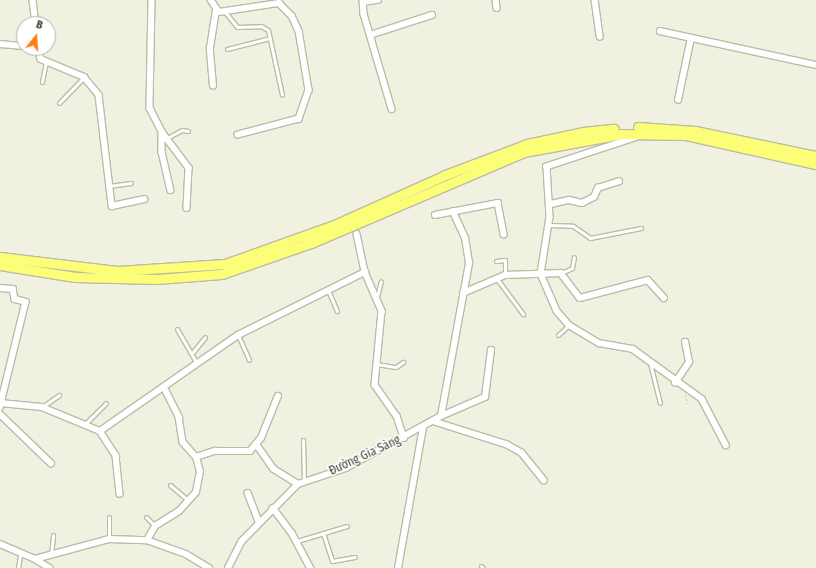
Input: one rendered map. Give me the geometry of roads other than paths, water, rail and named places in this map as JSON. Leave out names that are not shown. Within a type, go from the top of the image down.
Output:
[{"type":"highway","points":[[0,257],[117,271],[224,264],[334,225],[479,162],[527,144],[583,132],[664,127],[713,134],[816,156]]},
{"type":"highway","points":[[0,265],[75,277],[157,279],[222,274],[317,240],[524,152],[553,144],[621,134],[686,135],[816,164]]},
{"type":"street","points":[[33,0],[35,16]]},
{"type":"street","points":[[152,0],[149,95],[150,108],[162,132],[189,168],[187,208]]},
{"type":"street","points":[[211,0],[216,10],[210,48],[213,86]]},
{"type":"street","points":[[378,0],[363,1],[370,35],[392,109]]},
{"type":"street","points":[[496,0],[497,8]]},
{"type":"street","points":[[595,0],[600,37]]},
{"type":"street","points":[[216,10],[225,12],[273,3],[284,7],[299,31],[309,90],[294,122],[238,135]]},
{"type":"street","points":[[370,35],[432,15]]},
{"type":"street","points":[[660,31],[816,65]]},
{"type":"street","points":[[678,100],[691,38]]},
{"type":"street","points":[[0,44],[16,45]]},
{"type":"street","points":[[40,56],[41,59],[46,62],[84,77],[92,84],[102,107],[110,202],[116,207],[144,199]]},
{"type":"street","points":[[162,132],[162,152],[171,190]]},
{"type":"street","points":[[635,138],[547,167],[551,204],[541,274],[557,311],[569,325],[599,343],[633,349],[675,383],[702,399],[726,445]]},
{"type":"street","points":[[551,204],[569,200],[582,203],[594,197],[598,188],[619,181]]},
{"type":"street","points":[[435,215],[498,203],[504,234]]},
{"type":"street","points":[[441,416],[463,294],[469,250],[452,212]]},
{"type":"street","points":[[357,234],[364,272],[377,297],[382,311],[375,384],[397,416],[404,438]]},
{"type":"street","points":[[100,431],[238,335],[364,272]]},
{"type":"street","points":[[463,294],[496,277],[505,275],[561,273],[580,298],[648,280],[664,298]]},
{"type":"street","points":[[0,288],[13,288],[16,299],[26,302],[0,405],[42,407],[86,423],[100,431],[117,460],[120,494]]},
{"type":"street","points":[[675,383],[689,362],[685,342]]},
{"type":"street","name":"Đường Gia Sàng","points":[[228,568],[242,541],[298,484],[346,468],[423,428],[441,416],[485,398],[491,350]]},
{"type":"street","points":[[147,540],[155,526],[190,502],[199,482],[196,457],[183,442],[179,417],[164,387]]},
{"type":"street","points":[[196,457],[215,451],[242,453],[257,445],[278,396]]},
{"type":"street","points":[[0,414],[51,463]]},
{"type":"street","points":[[433,421],[506,444],[522,453],[544,480]]},
{"type":"street","points":[[398,568],[423,428]]},
{"type":"street","points":[[257,445],[274,468],[298,484]]},
{"type":"street","points":[[248,493],[259,522]]},
{"type":"street","points":[[273,508],[297,541],[311,568]]},
{"type":"street","points":[[35,559],[51,557],[109,538],[147,540],[186,554],[209,568]]},
{"type":"street","points":[[0,544],[20,555],[35,559],[50,568]]},
{"type":"lane","points":[[225,12],[237,27],[265,27],[270,38],[282,95]]},
{"type":"lane","points":[[227,49],[270,38]]},
{"type":"lane","points":[[42,82],[46,62]]},
{"type":"lane","points":[[59,103],[84,77]]},
{"type":"lane","points":[[167,138],[182,130],[188,131]]},
{"type":"lane","points":[[109,186],[131,183]]},
{"type":"lane","points":[[548,225],[573,226],[590,238],[641,228]]},
{"type":"lane","points":[[561,273],[572,268],[574,257]]},
{"type":"lane","points":[[496,261],[505,260],[505,275]]},
{"type":"lane","points":[[496,277],[523,314]]},
{"type":"lane","points":[[377,297],[381,281]]},
{"type":"lane","points":[[328,290],[337,311]]},
{"type":"lane","points":[[558,335],[569,325]]},
{"type":"lane","points":[[177,329],[193,352],[197,363]]},
{"type":"lane","points":[[238,335],[249,360]]},
{"type":"lane","points":[[193,352],[205,337]]},
{"type":"lane","points":[[376,364],[396,367],[403,362]]},
{"type":"lane","points":[[650,362],[660,403]]},
{"type":"lane","points":[[42,407],[59,395]]},
{"type":"lane","points":[[86,423],[106,403]]},
{"type":"lane","points":[[304,440],[304,482]]},
{"type":"lane","points":[[170,485],[190,502]]},
{"type":"lane","points":[[109,517],[109,538]]},
{"type":"lane","points":[[146,517],[155,526]]},
{"type":"lane","points":[[297,541],[347,526]]},
{"type":"lane","points":[[323,533],[332,561],[355,557]]},
{"type":"lane","points":[[51,557],[53,535]]},
{"type":"lane","points":[[18,568],[20,555]]}]
